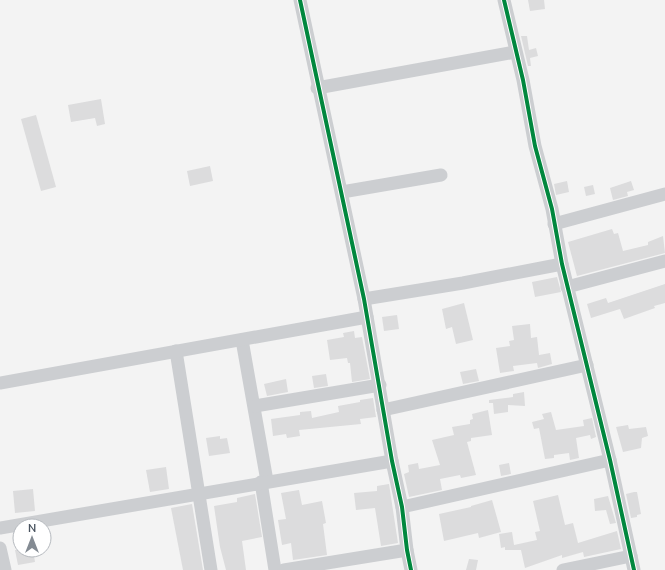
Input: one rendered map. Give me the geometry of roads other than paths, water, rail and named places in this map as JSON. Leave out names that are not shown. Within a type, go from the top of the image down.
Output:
[{"type":"street","points":[[300,0],[317,88],[342,192],[364,299],[392,461],[402,507],[411,570]]},
{"type":"street","points":[[504,0],[567,287],[610,460],[634,570]]},
{"type":"street","points":[[317,88],[515,52]]},
{"type":"street","points":[[342,192],[441,175]]},
{"type":"street","points":[[554,224],[665,194]]},
{"type":"street","points":[[567,287],[665,261]]},
{"type":"street","points":[[364,299],[463,283],[562,264]]},
{"type":"street","points":[[0,383],[367,317]]},
{"type":"street","points":[[242,340],[255,406],[275,570]]},
{"type":"street","points":[[176,352],[212,570]]},
{"type":"street","points":[[384,410],[587,365]]},
{"type":"street","points":[[255,406],[380,385]]},
{"type":"street","points":[[402,507],[610,460]]},
{"type":"street","points":[[0,528],[392,461]]},
{"type":"street","points":[[0,548],[5,570]]},
{"type":"street","points":[[284,570],[407,550]]},
{"type":"street","points":[[563,570],[631,556]]}]
